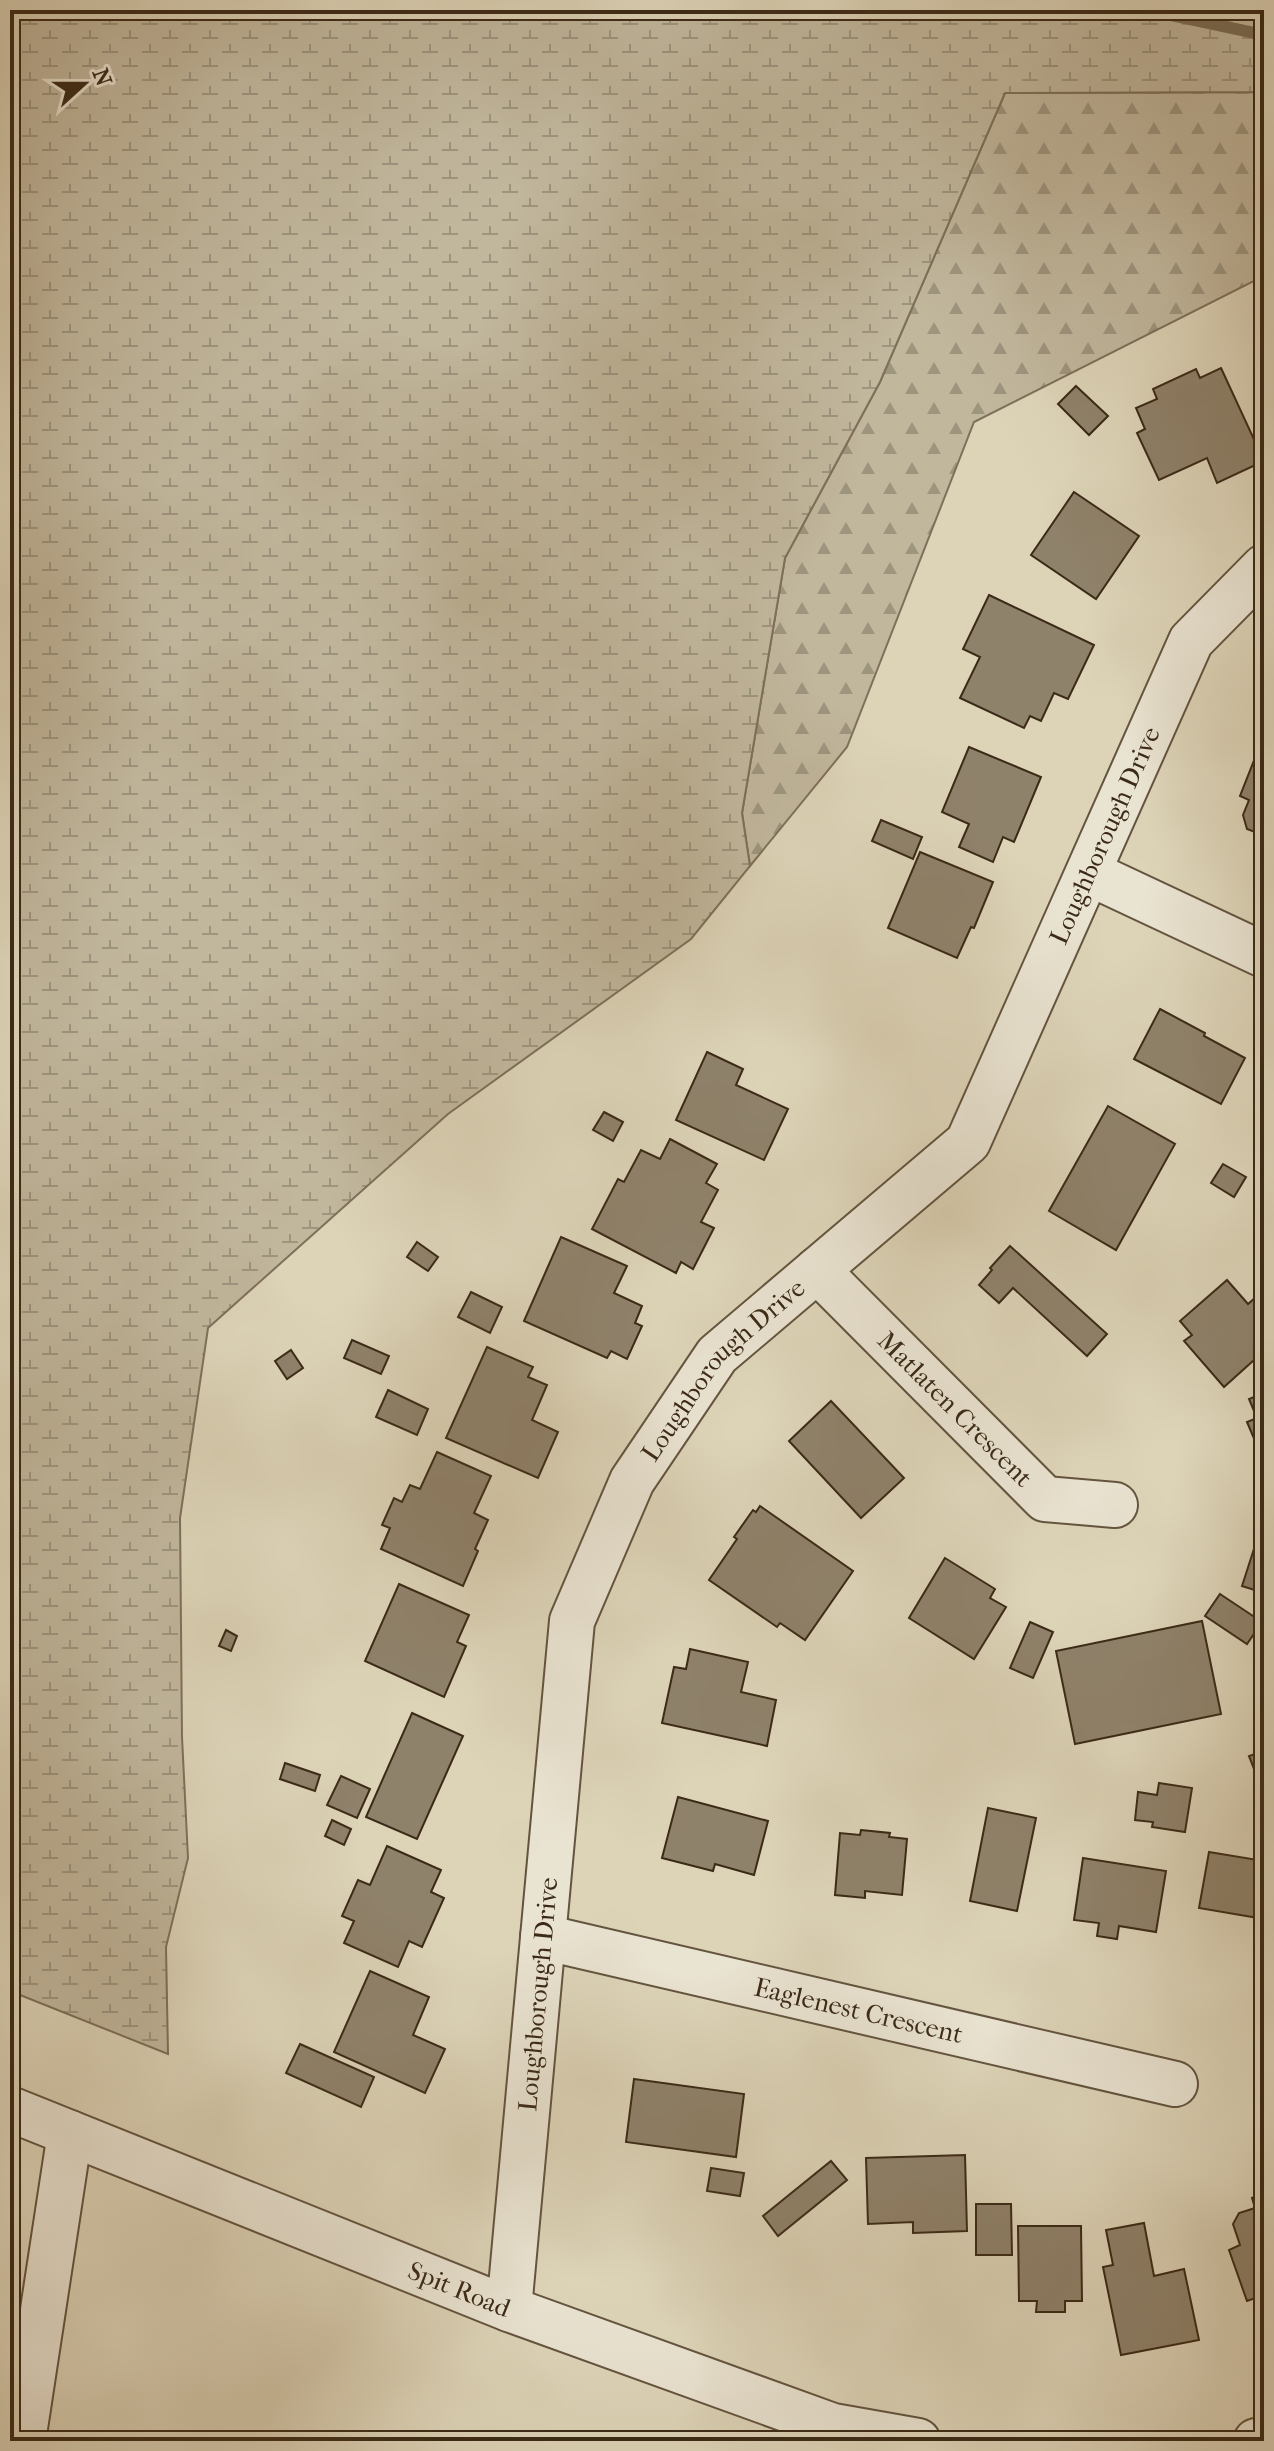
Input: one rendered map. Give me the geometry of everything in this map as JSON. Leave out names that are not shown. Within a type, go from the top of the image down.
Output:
[{"type":"street","name":"Loughborough Drive","points":[[509,2309],[572,1621],[632,1481],[717,1355],[968,1142],[1191,641],[1264,567]]},
{"type":"street","points":[[1089,873],[1264,955]]},
{"type":"street","name":"Matlaten Crescent","points":[[817,1270],[1045,1499],[1115,1505]]},
{"type":"street","name":"Eaglenest Crescent","points":[[543,1937],[1175,2084]]},
{"type":"street","name":"Spit Road","points":[[10,2109],[509,2309],[833,2426],[918,2441]]},
{"type":"street","points":[[23,2441],[70,2133]]},
{"type":"street","points":[[1256,2441],[1264,2439]]},
{"type":"green space","points":[[10,10],[1264,10],[1264,92],[1005,93],[880,382],[785,558],[742,813],[750,866],[691,939],[448,1114],[208,1328],[180,1518],[182,1737],[188,1858],[166,1947],[168,2054],[10,1991]]},
{"type":"green space","points":[[1264,92],[1264,276],[974,422],[847,747],[750,866],[742,813],[785,558],[880,382],[1005,93]]},
{"type":"building","points":[[1221,368],[1264,461],[1217,483],[1207,458],[1159,480],[1137,433],[1145,429],[1136,408],[1157,399],[1153,389],[1196,369],[1200,378]]},
{"type":"building","points":[[1076,386],[1108,416],[1089,435],[1058,404]]},
{"type":"building","points":[[1074,492],[1139,536],[1096,599],[1031,555]]},
{"type":"building","points":[[989,595],[1094,645],[1068,699],[1054,693],[1041,721],[1030,716],[1024,728],[960,698],[980,657],[963,649]]},
{"type":"building","points":[[1264,735],[1264,853],[1257,850],[1263,835],[1247,829],[1243,815],[1249,800],[1240,796]]},
{"type":"building","points":[[969,747],[1041,777],[1014,842],[1003,837],[993,862],[959,847],[969,824],[942,812]]},
{"type":"building","points":[[881,820],[922,837],[913,859],[872,841]]},
{"type":"building","points":[[920,852],[993,882],[974,928],[971,927],[957,958],[888,928]]},
{"type":"building","points":[[1160,1009],[1245,1058],[1221,1104],[1134,1059]]},
{"type":"building","points":[[707,1052],[743,1069],[736,1085],[788,1109],[764,1160],[676,1120]]},
{"type":"building","points":[[1108,1106],[1175,1144],[1116,1250],[1049,1211]]},
{"type":"building","points":[[604,1112],[623,1122],[613,1141],[593,1130]]},
{"type":"building","points":[[670,1139],[717,1164],[706,1183],[718,1190],[701,1222],[714,1228],[693,1269],[681,1262],[676,1273],[592,1229],[618,1179],[624,1182],[641,1150],[660,1159]]},
{"type":"building","points":[[1223,1164],[1246,1177],[1234,1197],[1211,1183]]},
{"type":"building","points":[[561,1237],[627,1266],[614,1293],[642,1306],[635,1323],[642,1326],[627,1359],[611,1351],[607,1358],[524,1321]]},
{"type":"building","points":[[417,1242],[438,1257],[428,1271],[407,1257]]},
{"type":"building","points":[[1010,1246],[1107,1334],[1087,1356],[1013,1288],[999,1303],[979,1285]]},
{"type":"building","points":[[1227,1280],[1248,1304],[1264,1290],[1264,1351],[1224,1387],[1184,1341],[1192,1335],[1180,1321]]},
{"type":"building","points":[[471,1292],[502,1307],[490,1333],[458,1317]]},
{"type":"building","points":[[352,1340],[389,1356],[381,1374],[344,1358]]},
{"type":"building","points":[[487,1347],[533,1367],[528,1377],[547,1385],[532,1420],[558,1432],[538,1478],[446,1438]]},
{"type":"building","points":[[291,1350],[303,1368],[287,1379],[275,1361]]},
{"type":"building","points":[[388,1390],[428,1409],[417,1435],[376,1417]]},
{"type":"building","points":[[1264,1393],[1264,1462],[1247,1422],[1257,1418],[1249,1399]]},
{"type":"building","points":[[831,1401],[904,1478],[861,1518],[789,1441]]},
{"type":"building","points":[[437,1452],[491,1476],[474,1513],[488,1520],[463,1586],[381,1549],[390,1528],[382,1525],[394,1498],[402,1502],[410,1485],[420,1489]]},
{"type":"building","points":[[760,1506],[853,1571],[805,1640],[780,1623],[777,1627],[709,1580],[737,1539],[734,1537],[753,1510],[756,1512]]},
{"type":"building","points":[[1264,1524],[1264,1593],[1242,1586]]},
{"type":"building","points":[[945,1558],[995,1589],[990,1598],[1006,1607],[974,1659],[909,1618]]},
{"type":"building","points":[[399,1584],[469,1615],[457,1642],[466,1646],[444,1697],[365,1661]]},
{"type":"building","points":[[1220,1594],[1262,1622],[1247,1644],[1205,1616]]},
{"type":"building","points":[[1202,1621],[1221,1714],[1075,1744],[1056,1651]]},
{"type":"building","points":[[1030,1622],[1053,1632],[1033,1678],[1010,1668]]},
{"type":"building","points":[[226,1630],[237,1636],[231,1651],[219,1646]]},
{"type":"building","points":[[690,1649],[748,1662],[741,1692],[776,1700],[767,1746],[662,1723],[674,1667],[686,1669]]},
{"type":"building","points":[[412,1713],[463,1736],[417,1839],[366,1817]]},
{"type":"building","points":[[1264,1751],[1264,1786],[1261,1787],[1249,1756]]},
{"type":"building","points":[[285,1763],[320,1775],[315,1791],[280,1779]]},
{"type":"building","points":[[341,1776],[370,1789],[357,1818],[327,1805]]},
{"type":"building","points":[[1159,1783],[1192,1788],[1185,1832],[1152,1827],[1153,1822],[1135,1820],[1138,1792],[1157,1795]]},
{"type":"building","points":[[678,1797],[768,1821],[754,1875],[715,1864],[713,1871],[662,1858]]},
{"type":"building","points":[[988,1808],[1036,1818],[1017,1911],[970,1901]]},
{"type":"building","points":[[332,1820],[351,1829],[344,1845],[325,1836]]},
{"type":"building","points":[[861,1830],[890,1833],[889,1837],[907,1839],[902,1895],[865,1891],[865,1898],[835,1895],[840,1833],[860,1835]]},
{"type":"building","points":[[387,1846],[441,1870],[431,1892],[444,1898],[422,1947],[409,1941],[398,1967],[344,1943],[354,1921],[342,1916],[358,1880],[370,1885]]},
{"type":"building","points":[[1209,1852],[1264,1861],[1264,1919],[1199,1908]]},
{"type":"building","points":[[1083,1858],[1166,1871],[1156,1932],[1119,1926],[1117,1939],[1097,1936],[1099,1923],[1074,1920]]},
{"type":"building","points":[[370,1971],[429,1997],[413,2035],[445,2049],[425,2093],[334,2052]]},
{"type":"building","points":[[300,2044],[374,2077],[361,2107],[286,2073]]},
{"type":"building","points":[[634,2079],[744,2094],[736,2157],[626,2142]]},
{"type":"building","points":[[965,2155],[967,2231],[913,2233],[913,2222],[868,2224],[866,2158]]},
{"type":"building","points":[[831,2161],[847,2180],[778,2236],[763,2216]]},
{"type":"building","points":[[711,2168],[744,2173],[740,2196],[707,2191]]},
{"type":"building","points":[[1264,2194],[1264,2295],[1247,2301],[1229,2250],[1240,2245],[1233,2224],[1239,2213],[1255,2208],[1252,2198]]},
{"type":"building","points":[[976,2204],[1011,2204],[1012,2255],[976,2255]]},
{"type":"building","points":[[1144,2223],[1154,2276],[1184,2269],[1199,2340],[1121,2355],[1103,2267],[1113,2265],[1106,2230]]},
{"type":"building","points":[[1018,2226],[1081,2226],[1082,2301],[1065,2301],[1065,2312],[1036,2312],[1037,2301],[1019,2301]]},
{"type":"waterway","points":[[1147,10],[1264,35]]}]
